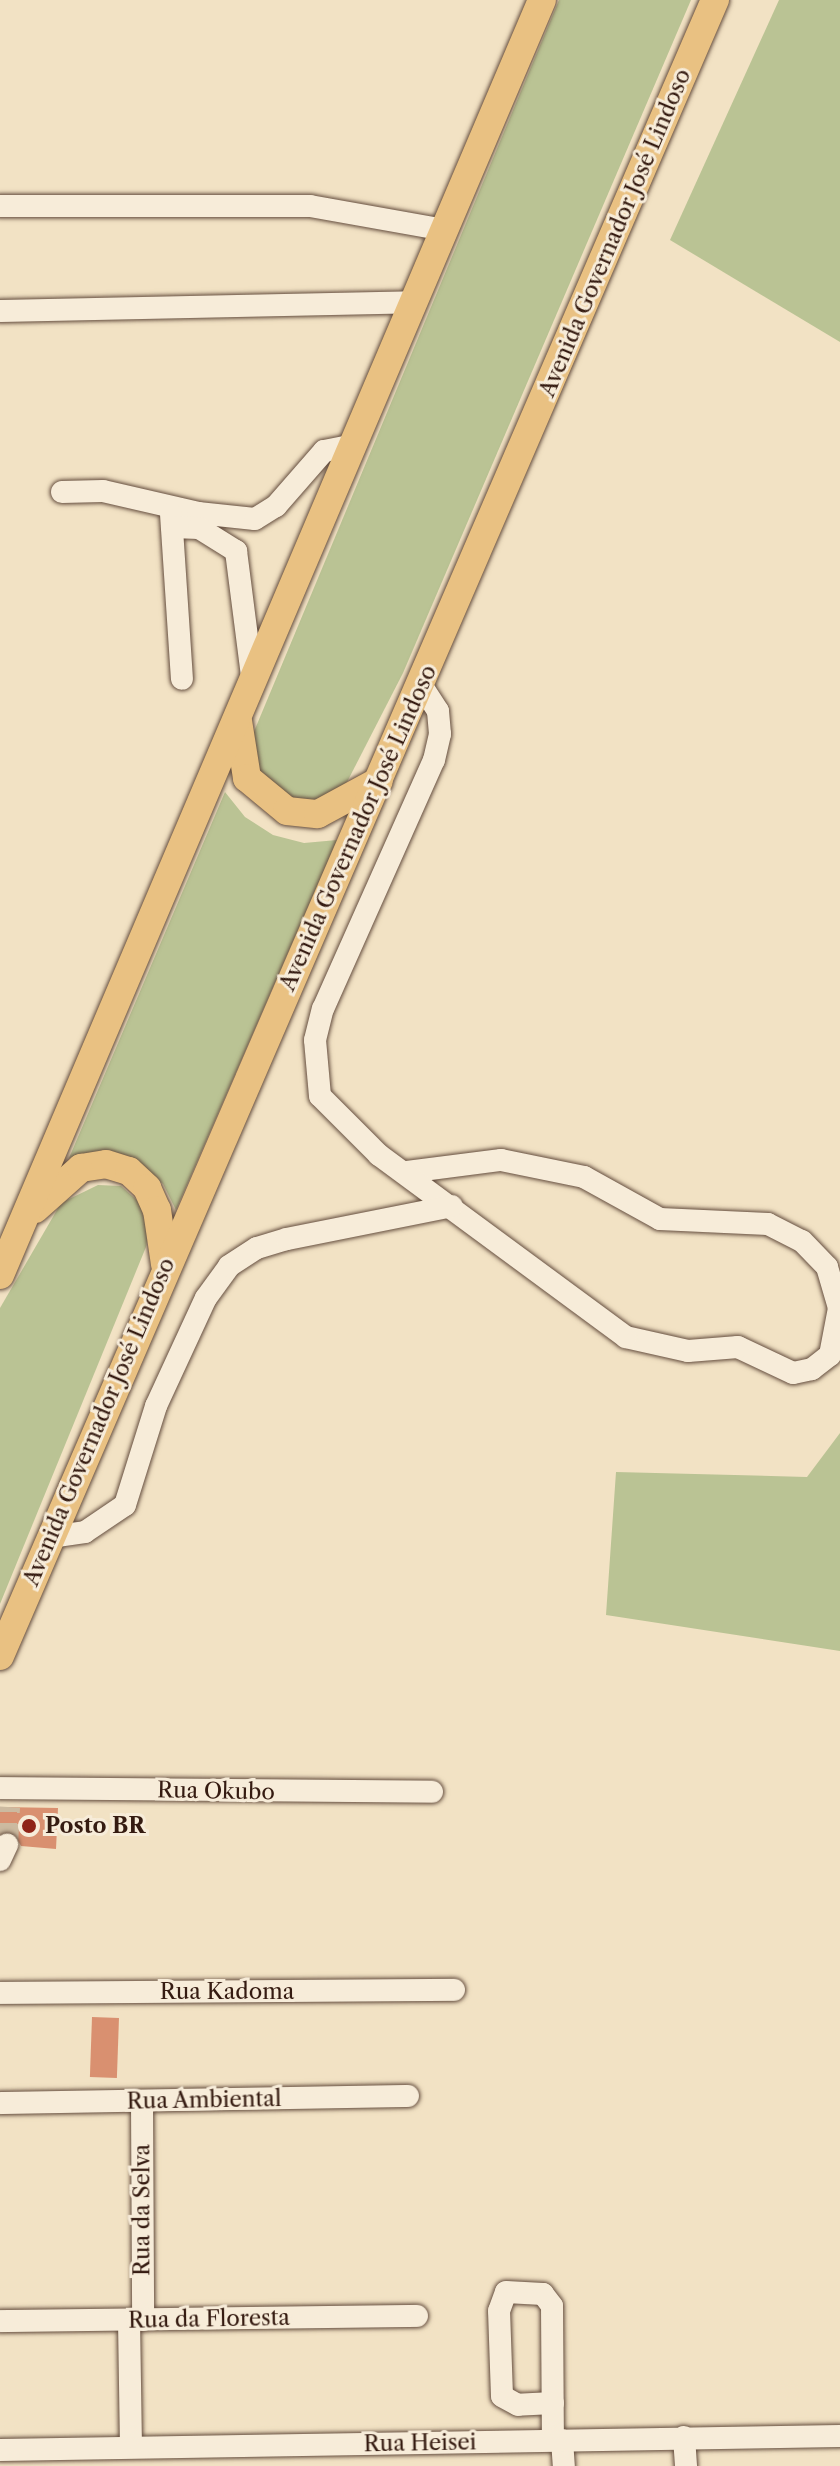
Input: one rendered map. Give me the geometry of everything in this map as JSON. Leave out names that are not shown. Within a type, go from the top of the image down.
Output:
[{"type":"main road","points":[[0,1275],[95,1045],[238,720],[542,0]]},
{"type":"main road","name":"Avenida Governador José Lindoso","points":[[0,1656],[165,1264],[421,685],[715,0]]},
{"type":"main road","points":[[238,720],[247,778],[287,811],[318,814],[379,781]]},
{"type":"main road","points":[[24,1221],[81,1168],[106,1164],[129,1171],[147,1188],[157,1210],[165,1264]]},
{"type":"street","points":[[0,206],[310,206],[445,230]]},
{"type":"street","points":[[0,311],[415,302]]},
{"type":"street","points":[[171,516],[198,513],[255,519],[276,506],[324,451],[354,445]]},
{"type":"street","points":[[62,492],[103,491],[199,528],[236,551],[253,683]]},
{"type":"street","points":[[171,516],[182,679]]},
{"type":"street","points":[[407,1172],[501,1160],[584,1177],[628,1207],[660,1219],[768,1224],[802,1241],[827,1267],[839,1308],[830,1355],[812,1369],[793,1373],[738,1347],[688,1351],[626,1337],[350,1132],[320,1096],[315,1040],[323,1009],[434,760],[440,734],[438,711],[421,685]]},
{"type":"street","points":[[50,1537],[85,1532],[125,1505],[156,1406],[206,1298],[229,1266],[257,1248],[287,1239],[452,1206]]},
{"type":"street","name":"Rua Okubo","points":[[6,1794],[432,1792]]},
{"type":"street","name":"Rua Kadoma","points":[[0,1993],[454,1990]]},
{"type":"street","name":"Rua Ambiental","points":[[0,2103],[408,2096]]},
{"type":"street","name":"Rua da Selva","points":[[131,2447],[142,2101]]},
{"type":"street","points":[[553,2403],[518,2405],[502,2396],[499,2311],[506,2292],[530,2291],[550,2300],[553,2403],[564,2466]]},
{"type":"street","name":"Rua da Floresta","points":[[0,2321],[417,2316]]},
{"type":"street","name":"Rua Heisei","points":[[0,2450],[63,2458],[131,2447],[840,2436]]},
{"type":"street","points":[[684,2437],[686,2466]]},
{"type":"green space","points":[[559,0],[691,0],[403,673],[344,788],[335,795],[299,803],[260,779],[253,734]]},
{"type":"green space","points":[[779,0],[840,0],[840,342],[670,240]]},
{"type":"green space","points":[[225,792],[245,817],[273,835],[304,843],[337,840],[176,1210],[163,1184],[141,1165],[83,1154],[69,1158]]},
{"type":"green space","points":[[98,1185],[121,1186],[140,1203],[148,1236],[146,1247],[0,1604],[0,1308],[61,1203]]},
{"type":"green space","points":[[840,1433],[840,1651],[606,1615],[616,1472],[807,1477]]},
{"type":"building","name":"Posto BR","points":[[0,1807],[58,1808],[56,1849],[21,1846],[14,1833],[0,1833]]},
{"type":"building","points":[[92,2017],[119,2018],[117,2078],[90,2077]]},
{"type":"tunnel","points":[[7,1845],[9,1807]]},
{"type":"place","name":"Posto BR","points":[[29,1826]]}]
